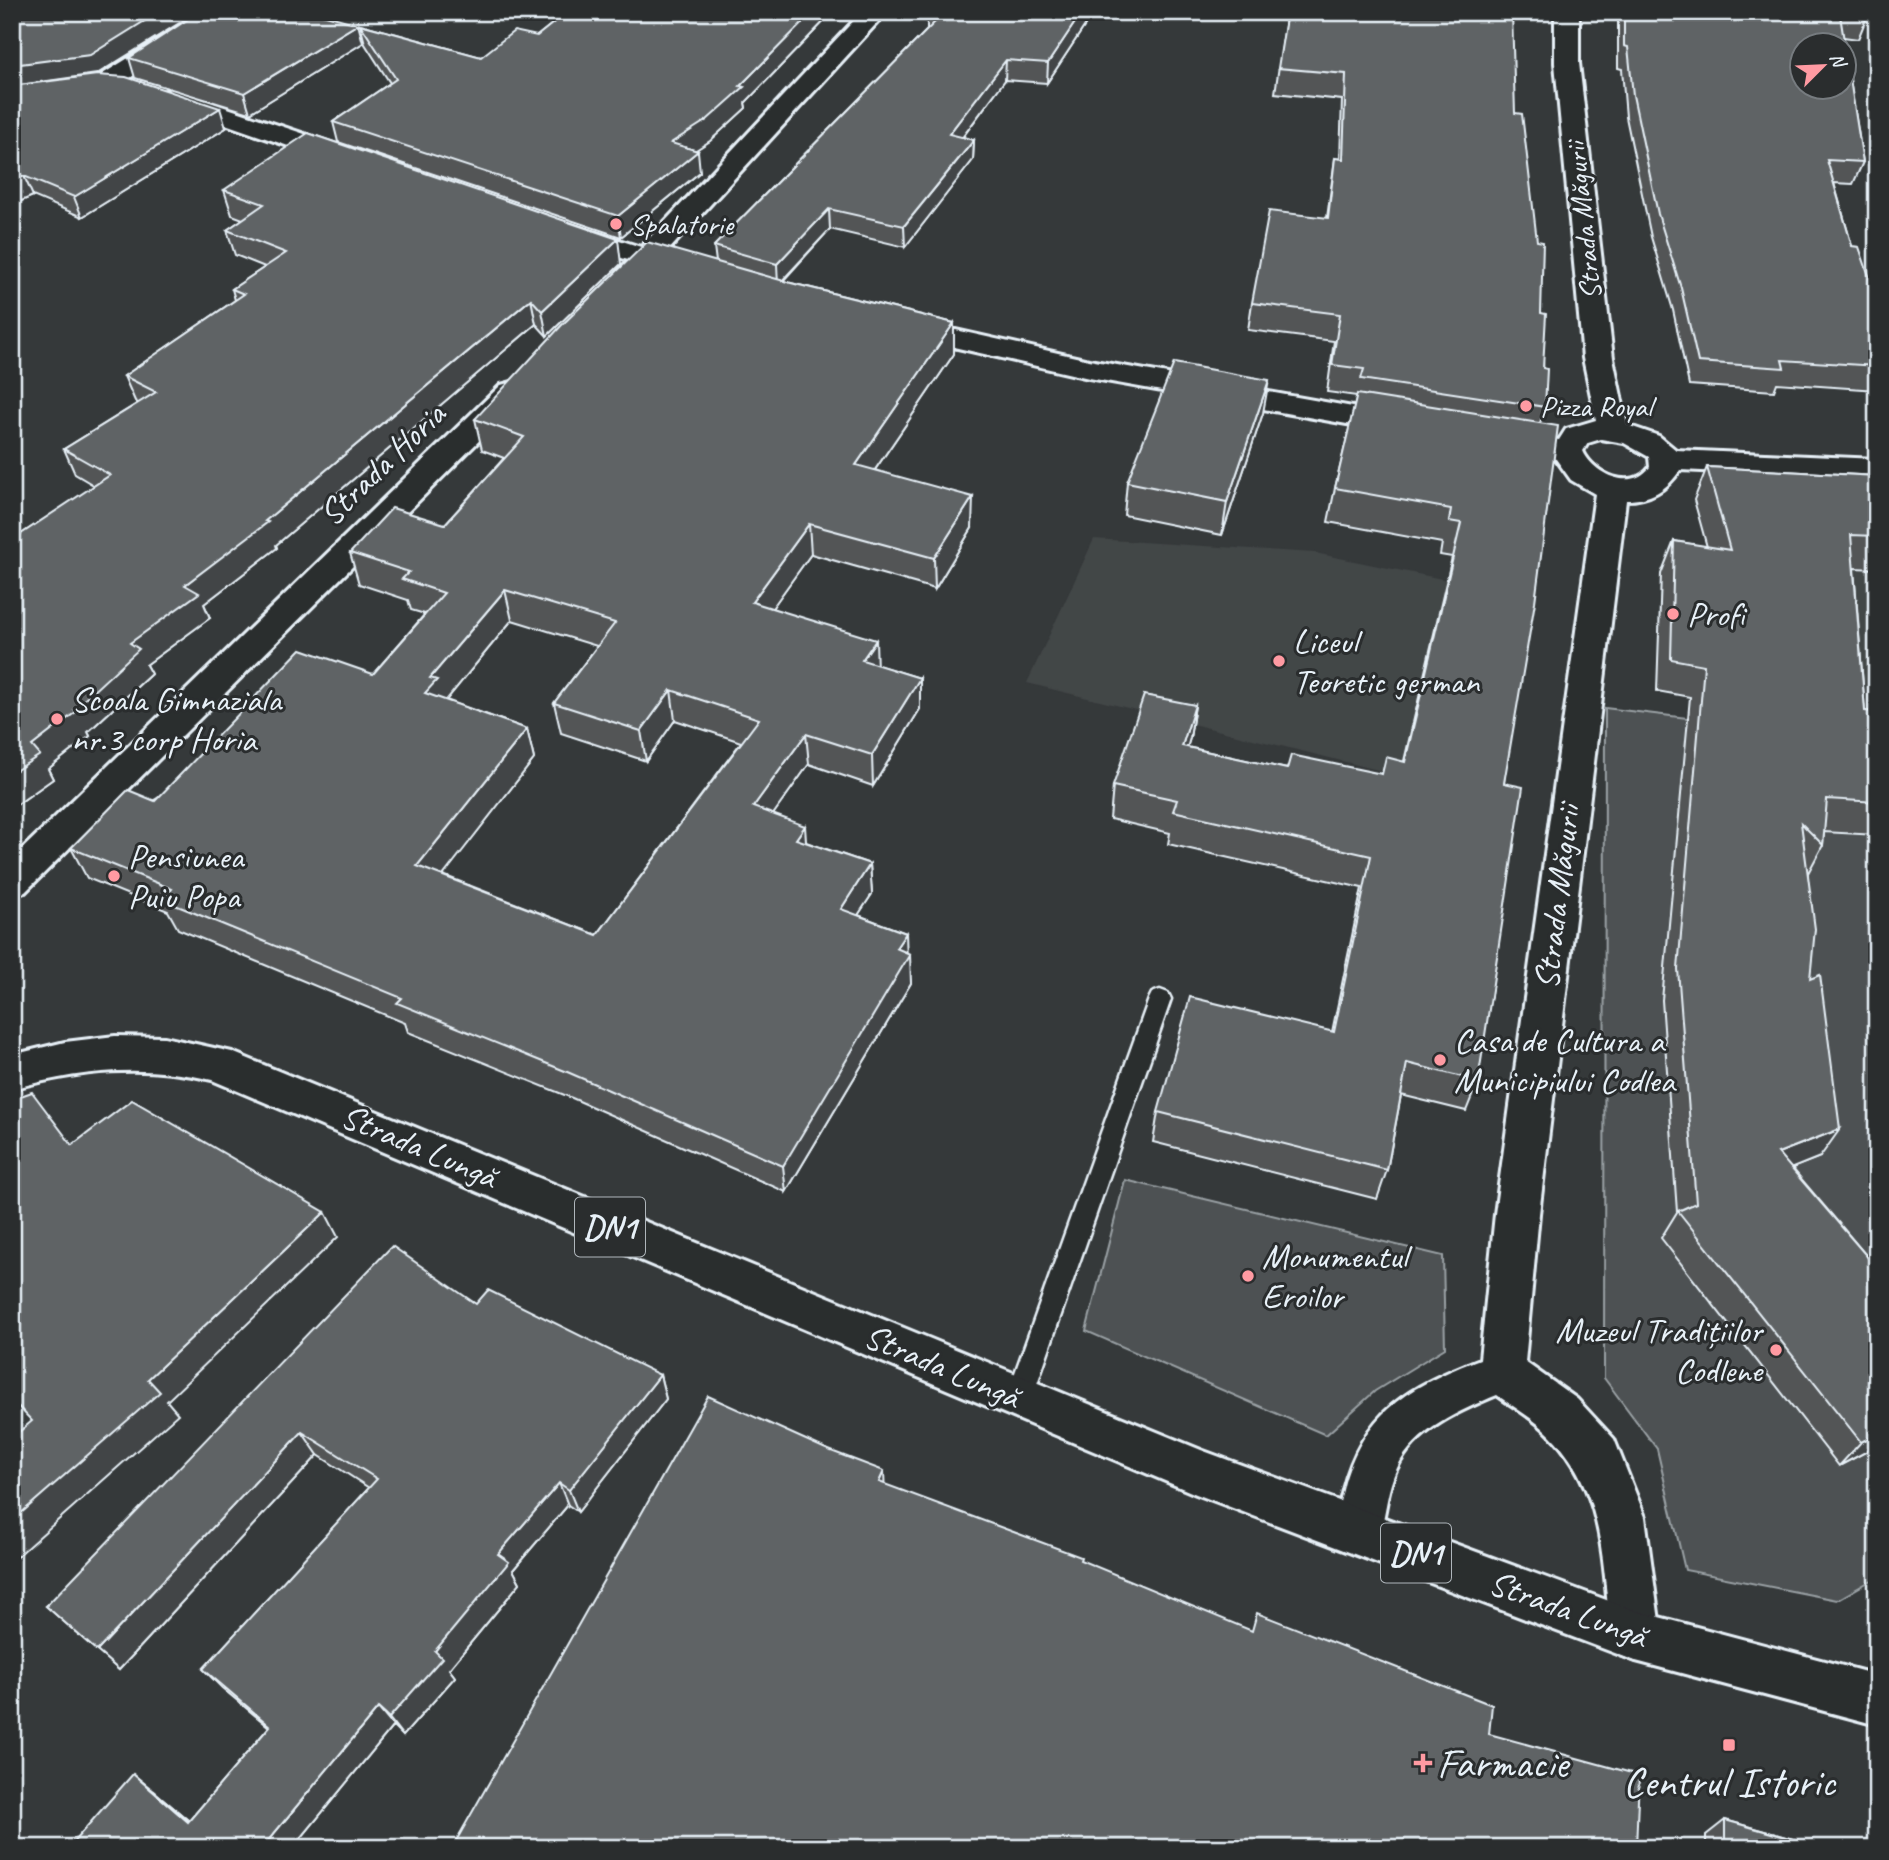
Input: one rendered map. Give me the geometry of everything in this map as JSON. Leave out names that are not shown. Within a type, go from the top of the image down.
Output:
[{"type":"main road","points":[[104,84],[219,12]]},
{"type":"main road","points":[[607,298],[875,12]]},
{"type":"main road","name":"Strada Măgurii","points":[[1567,12],[1567,63],[1598,358],[1613,429]]},
{"type":"main road","points":[[12,97],[104,84],[135,87],[365,163]]},
{"type":"main road","points":[[544,224],[714,279]]},
{"type":"main road","points":[[878,321],[1102,371],[1430,430]]},
{"type":"main road","name":"Strada Horia","points":[[17,877],[528,375]]},
{"type":"main road","points":[[1613,429],[1650,442],[1663,459],[1664,468],[1653,483],[1641,487],[1612,487],[1585,477],[1570,460],[1568,451],[1571,443],[1587,432],[1613,429]]},
{"type":"main road","points":[[1470,436],[1568,451]]},
{"type":"main road","points":[[1663,459],[1877,468]]},
{"type":"main road","name":"Strada Măgurii","points":[[1501,1372],[1517,1214],[1596,591],[1612,487]]},
{"type":"main road","name":"Strada Lungă","points":[[12,1072],[89,1054],[143,1050],[218,1064],[1196,1471],[1636,1636],[1877,1700]]},
{"type":"main road","points":[[1357,1530],[1380,1452],[1406,1421],[1437,1398],[1501,1372],[1561,1414],[1597,1455],[1621,1517],[1636,1636]]},
{"type":"lane","points":[[1019,1398],[1160,999]]},
{"type":"shaded area","points":[[1877,509],[1877,721],[1870,720],[1847,568],[1709,561],[1702,531]]},
{"type":"shaded area","name":"Liceul Teoretic german","points":[[1094,539],[1315,553],[1530,597],[1495,799],[1027,683]]},
{"type":"shaded area","points":[[1605,708],[1877,741],[1877,1577],[1837,1600],[1685,1570],[1657,1449],[1604,1378]]},
{"type":"shaded area","points":[[1125,1180],[1443,1256],[1445,1348],[1375,1391],[1326,1435],[1086,1331]]},
{"type":"building","points":[[12,12],[159,12],[90,55],[12,65]]},
{"type":"building","points":[[199,12],[315,12],[358,24],[244,93],[129,58]]},
{"type":"building","points":[[567,12],[813,12],[740,86],[744,87],[707,120],[671,143],[698,151],[618,216],[333,122],[396,79],[360,24],[481,57],[514,31],[537,36]]},
{"type":"building","points":[[928,12],[1082,12],[1048,63],[1006,60],[949,134],[974,140],[904,226],[829,209],[777,264],[714,246],[935,22]]},
{"type":"building","points":[[1287,12],[1512,12],[1515,113],[1522,114],[1537,241],[1543,242],[1541,313],[1546,314],[1543,368],[1547,369],[1545,407],[1361,379],[1364,369],[1332,365],[1340,314],[1252,303],[1269,211],[1328,218],[1335,158],[1343,159],[1346,74],[1278,68]]},
{"type":"building","points":[[1624,12],[1866,12],[1867,17],[1840,15],[1843,32],[1787,32],[1787,102],[1854,102],[1863,162],[1827,160],[1852,246],[1859,247],[1877,299],[1877,366],[1782,360],[1784,368],[1698,362],[1681,288],[1658,214],[1633,95],[1628,47],[1624,46]]},
{"type":"building","points":[[97,75],[126,77],[220,108],[74,197],[24,176],[12,181],[12,86]]},
{"type":"building","points":[[308,133],[618,239],[542,311],[531,299],[265,521],[268,522],[185,585],[199,593],[130,643],[139,649],[74,709],[77,711],[32,746],[40,755],[12,773],[12,540],[110,475],[64,449],[156,392],[124,376],[244,294],[232,289],[286,253],[227,230],[264,204],[224,190]]},
{"type":"building","points":[[647,242],[791,283],[954,323],[856,465],[973,497],[934,558],[809,524],[752,602],[876,640],[862,660],[920,678],[872,755],[806,734],[753,807],[805,826],[796,839],[870,864],[841,909],[906,933],[896,948],[910,954],[783,1166],[565,1071],[397,1003],[402,998],[163,900],[172,889],[71,848],[128,790],[155,801],[301,649],[373,674],[444,593],[402,579],[409,572],[350,553],[392,508],[445,524],[524,437],[475,419],[561,326]],"holes":[[[505,590],[615,623],[554,703],[641,731],[671,690],[759,719],[597,935],[417,866],[527,729],[425,693],[437,680],[430,678]]]},
{"type":"building","points":[[1174,363],[1269,380],[1227,502],[1127,482]]},
{"type":"building","points":[[1357,394],[1558,426],[1535,602],[1504,783],[1523,787],[1478,1081],[1407,1063],[1387,1170],[1158,1112],[1190,997],[1334,1032],[1371,856],[1173,811],[1177,800],[1113,786],[1144,695],[1195,705],[1182,746],[1287,769],[1291,755],[1382,774],[1386,757],[1405,762],[1461,523],[1449,521],[1451,509],[1335,488]]},
{"type":"building","points":[[1707,467],[1877,476],[1877,536],[1851,535],[1865,711],[1877,712],[1877,802],[1827,799],[1823,845],[1801,823],[1815,929],[1810,979],[1820,975],[1840,1129],[1778,1153],[1877,1268],[1877,1434],[1861,1442],[1678,1211],[1696,1203],[1678,969],[1704,665],[1671,659],[1674,541],[1730,550]]},
{"type":"building","points":[[32,1092],[72,1145],[132,1100],[325,1212],[148,1379],[160,1392],[12,1521],[12,1438],[32,1421],[12,1400],[12,1099]]},
{"type":"building","points":[[392,1246],[476,1304],[488,1290],[660,1375],[569,1490],[559,1483],[498,1554],[509,1562],[435,1651],[442,1658],[389,1718],[378,1708],[262,1848],[68,1848],[133,1774],[188,1822],[270,1726],[203,1669],[377,1479],[302,1432],[97,1651],[46,1606]]},
{"type":"building","points":[[708,1396],[826,1449],[884,1471],[879,1482],[1081,1557],[1080,1560],[1252,1631],[1257,1613],[1492,1705],[1489,1734],[1639,1775],[1636,1848],[452,1848]]},
{"type":"building","points":[[1725,1820],[1825,1848],[1725,1848]]},
{"type":"place","name":"Spalatorie","points":[[616,224]]},
{"type":"place","name":"Pizza Royal","points":[[1526,406]]},
{"type":"place","name":"Profi","points":[[1673,614]]},
{"type":"place","name":"Liceul Teoretic german","points":[[1279,661]]},
{"type":"place","name":"Scoala Gimnaziala nr.3 corp Horia","points":[[57,719]]},
{"type":"place","name":"Pensiunea Puiu Popa","points":[[114,876]]},
{"type":"place","name":"Casa de Cultura a Municipiului Codlea","points":[[1440,1060]]},
{"type":"place","name":"Monumentul Eroilor","points":[[1248,1276]]},
{"type":"place","name":"Muzeul Tradițiilor Codlene","points":[[1776,1350]]},
{"type":"place","name":"Centrul Istoric","points":[[1729,1745]]},
{"type":"place","name":"Farmacie","points":[[1423,1763]]}]
